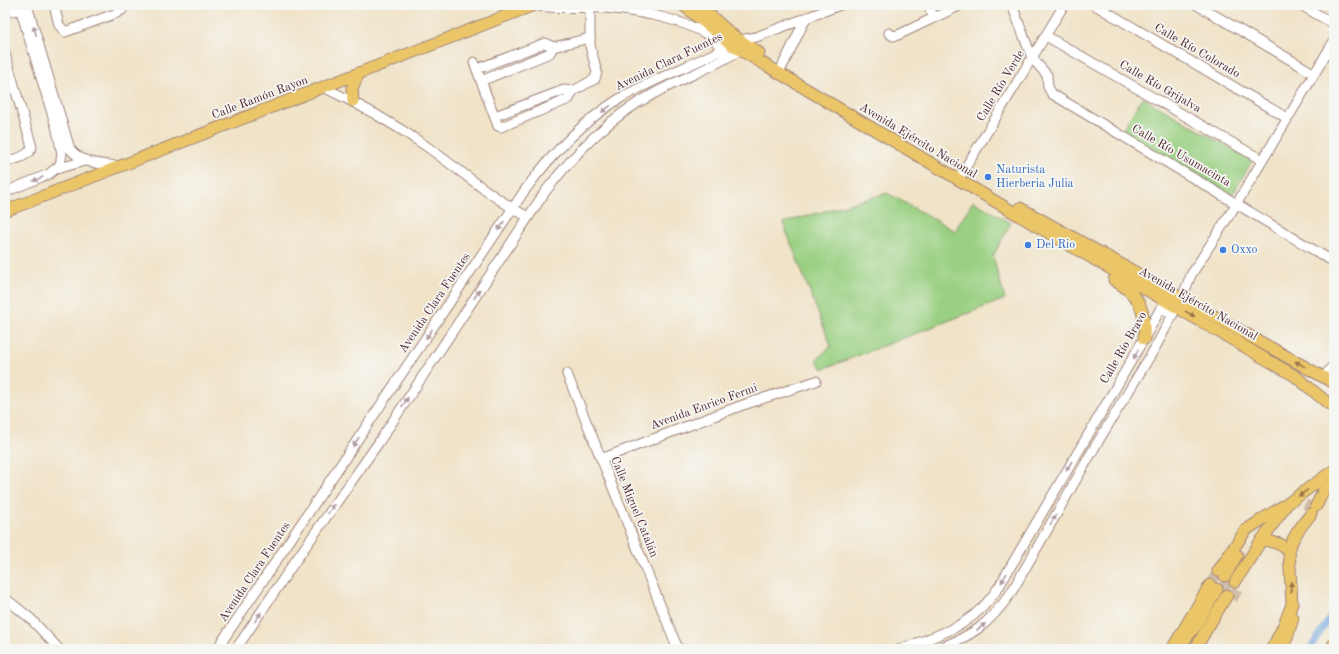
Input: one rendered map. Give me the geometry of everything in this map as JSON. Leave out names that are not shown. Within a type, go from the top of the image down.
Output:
[{"type":"highway","points":[[1332,649],[1334,645]]},
{"type":"main road","name":"Avenida Ejército Nacional","points":[[683,5],[735,48],[960,177],[1172,292],[1334,383]]},
{"type":"main road","name":"Avenida Ejército Nacional","points":[[699,5],[735,48],[782,67],[1035,225],[1295,376],[1329,404]]},
{"type":"main road","name":"Calle Ramón Rayon","points":[[5,211],[531,6]]},
{"type":"main road","points":[[353,101],[352,88],[359,73]]},
{"type":"main road","points":[[1035,225],[1035,232],[1038,235],[1131,292],[1142,311],[1145,322],[1144,339]]},
{"type":"main road","points":[[1111,269],[1138,279],[1177,300],[1182,298]]},
{"type":"main road","points":[[1230,579],[1246,530],[1287,504],[1334,470]]},
{"type":"main road","points":[[1281,649],[1293,622],[1294,612],[1292,604],[1289,551],[1290,544],[1322,492],[1334,480]]},
{"type":"main road","points":[[1230,579],[1268,541],[1287,504]]},
{"type":"main road","points":[[1230,579],[1259,544],[1287,504]]},
{"type":"main road","points":[[1268,541],[1280,544],[1289,551]]},
{"type":"main road","points":[[1179,649],[1221,592]]},
{"type":"main road","points":[[1195,649],[1207,630],[1221,592]]},
{"type":"main road","points":[[1172,649],[1221,592]]},
{"type":"main road","points":[[1202,649],[1221,592]]},
{"type":"main road","points":[[1272,649],[1284,625],[1292,604]]},
{"type":"main road","points":[[1201,621],[1207,630]]},
{"type":"street","points":[[54,5],[59,25],[64,32],[117,13],[122,10],[124,5]]},
{"type":"street","points":[[735,48],[756,37],[840,5]]},
{"type":"street","points":[[928,5],[934,18]]},
{"type":"street","points":[[889,33],[893,36],[898,35],[961,5]]},
{"type":"street","points":[[1012,5],[1032,58]]},
{"type":"street","name":"Calle Río Verde","points":[[960,177],[1064,5]]},
{"type":"street","name":"Calle Río Colorado","points":[[1095,5],[1287,118]]},
{"type":"street","points":[[1198,5],[1313,73]]},
{"type":"street","points":[[1301,5],[1334,24]]},
{"type":"street","name":"Calle Ramón Rayon","points":[[531,6],[607,8],[634,13],[684,24],[735,48]]},
{"type":"street","points":[[5,12],[24,7]]},
{"type":"street","points":[[24,7],[68,145],[76,156],[85,161],[120,167]]},
{"type":"street","points":[[24,7],[62,149],[62,160],[56,170]]},
{"type":"street","points":[[590,8],[590,38],[590,46],[597,75],[595,78],[573,91],[566,90],[495,116],[475,66],[545,44],[553,47],[590,38]]},
{"type":"street","points":[[782,67],[806,18]]},
{"type":"street","name":"Calle Río Grijalva","points":[[1046,36],[1262,160]]},
{"type":"street","points":[[1182,298],[1187,282],[1237,203],[1313,73],[1334,41]]},
{"type":"street","points":[[481,81],[550,52],[553,47]]},
{"type":"street","name":"Avenida Clara Fuentes","points":[[217,649],[540,169],[561,146],[595,117],[618,100],[635,91],[735,48]]},
{"type":"street","name":"Avenida Clara Fuentes","points":[[236,649],[379,442],[528,217],[563,169],[587,143],[607,125],[639,102],[735,48]]},
{"type":"street","points":[[5,54],[8,74],[32,147],[30,152],[25,155],[5,162]]},
{"type":"street","name":"Calle Río Usumacinta","points":[[1032,58],[1047,75],[1049,91],[1056,97],[1237,203],[1334,262]]},
{"type":"street","points":[[324,87],[353,101],[425,145],[512,209],[528,217]]},
{"type":"street","points":[[5,192],[56,170],[85,161]]},
{"type":"street","points":[[1172,292],[1187,282]]},
{"type":"street","name":"Calle Río Bravo","points":[[901,649],[963,624],[986,605],[1000,586],[1161,308],[1173,314],[1155,348],[1096,445],[1011,593],[995,616],[968,636],[937,649]]},
{"type":"street","points":[[1324,377],[1334,364]]},
{"type":"street","name":"Calle Miguel Catalán","points":[[567,374],[678,649]]},
{"type":"street","name":"Avenida Enrico Fermi","points":[[601,459],[740,406],[816,381]]},
{"type":"street","points":[[1111,395],[1122,402]]},
{"type":"street","points":[[1085,438],[1096,445]]},
{"type":"street","points":[[5,598],[31,619],[59,649]]},
{"type":"green space","points":[[1142,97],[1252,161],[1232,195],[1122,131]]},
{"type":"green space","points":[[887,193],[955,231],[973,201],[1011,223],[993,256],[1005,299],[823,369],[816,360],[831,346],[783,223]]},
{"type":"waterway","points":[[1310,649],[1334,611]]},
{"type":"tunnel","points":[[1307,511],[1312,502]]},
{"type":"tunnel","points":[[1210,585],[1218,571]]},
{"type":"tunnel","points":[[1222,592],[1230,579]]},
{"type":"tunnel","points":[[1232,599],[1240,585]]},
{"type":"place","name":"Naturista Hierberia Julia","points":[[988,177]]},
{"type":"place","name":"Del Rio","points":[[1028,245]]},
{"type":"place","name":"Oxxo","points":[[1223,250]]}]
